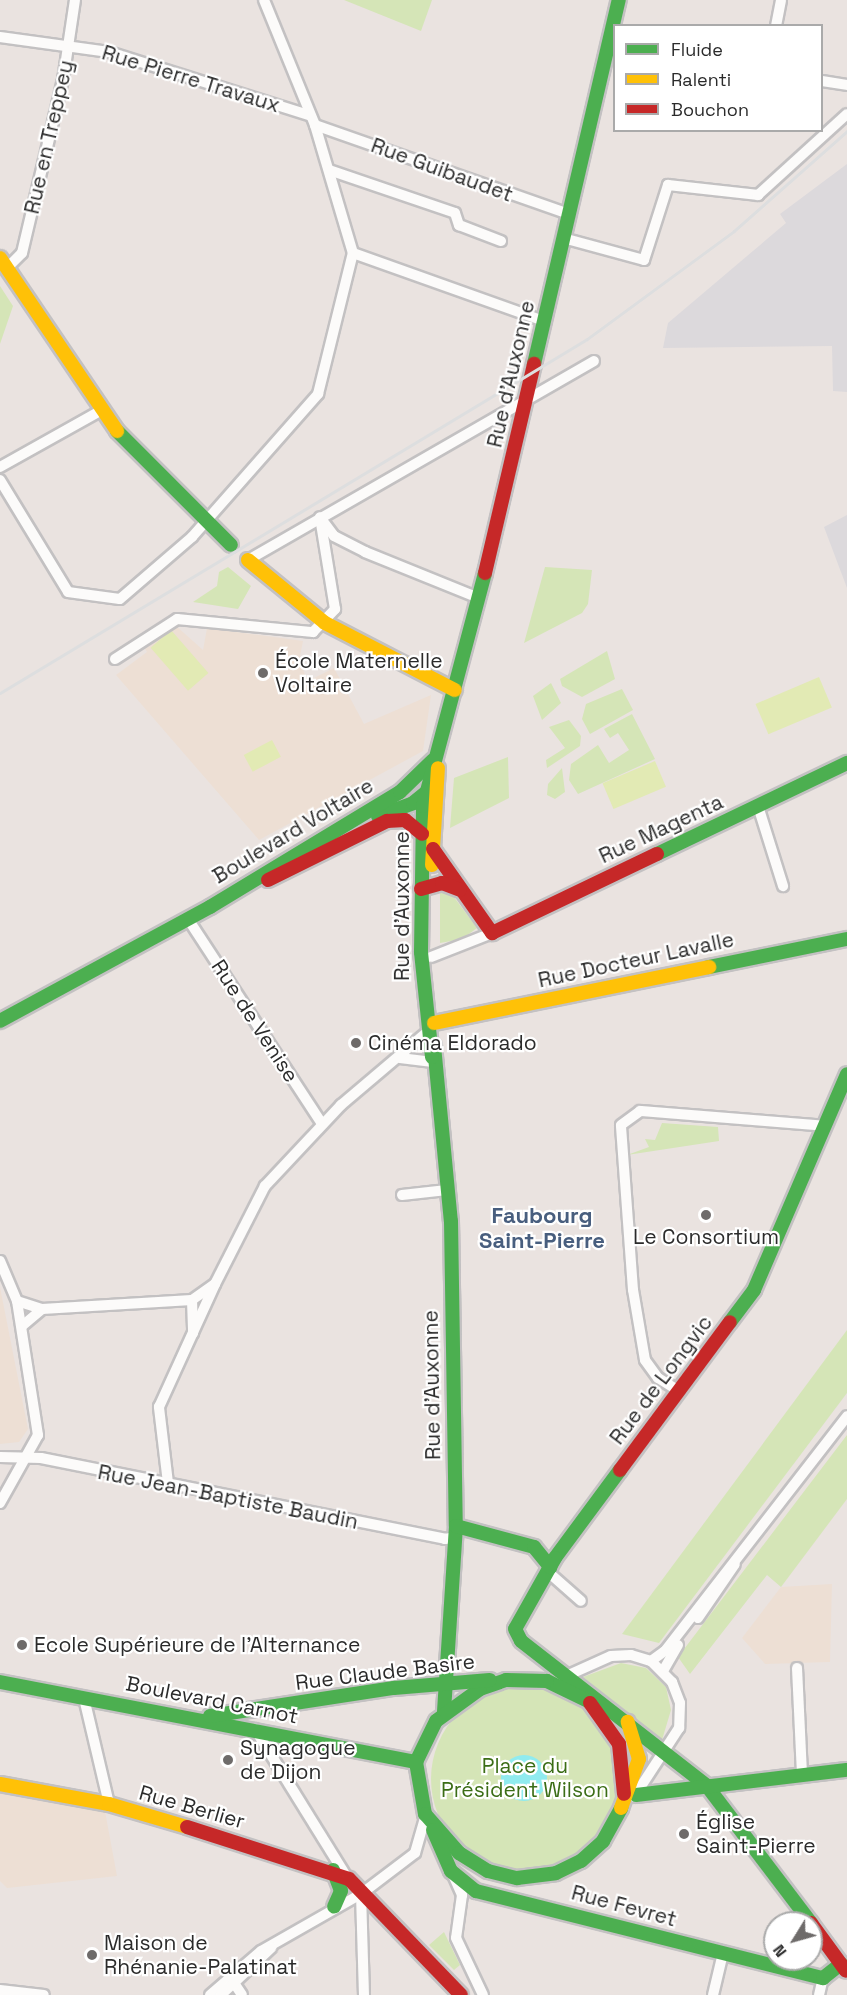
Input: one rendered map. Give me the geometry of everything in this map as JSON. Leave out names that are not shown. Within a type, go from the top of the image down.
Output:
[{"type":"main road","name":"Rue d'Auxonne","points":[[615,24],[620,0]]},
{"type":"main road","name":"Rue d'Auxonne","points":[[444,1713],[456,1531],[447,1190],[432,1060],[431,957],[422,834],[422,800],[437,755],[479,598],[611,40]]},
{"type":"main road","points":[[4,263],[102,410],[147,466],[231,545]]},
{"type":"main road","points":[[248,560],[325,623],[455,690]]},
{"type":"main road","name":"Rue d'Auxonne","points":[[430,1028],[424,998],[426,887],[433,849],[439,780],[437,755]]},
{"type":"main road","name":"Boulevard Voltaire","points":[[0,1021],[210,907],[400,792],[437,755]]},
{"type":"main road","name":"Rue Magenta","points":[[492,933],[847,763]]},
{"type":"main road","name":"Boulevard Voltaire","points":[[298,865],[355,828],[422,800],[439,780]]},
{"type":"main road","name":"Boulevard Voltaire","points":[[400,792],[422,800]]},
{"type":"main road","points":[[422,800],[435,827]]},
{"type":"main road","name":"Boulevard Voltaire","points":[[210,907],[395,819],[422,834]]},
{"type":"main road","points":[[433,849],[492,933]]},
{"type":"main road","points":[[426,887],[460,890]]},
{"type":"main road","name":"Rue Docteur Lavalle","points":[[430,1028],[847,939]]},
{"type":"main road","name":"Rue de Longvic","points":[[569,1675],[515,1634],[548,1569],[754,1290],[847,1074]]},
{"type":"main road","points":[[456,1531],[534,1547],[548,1569]]},
{"type":"main road","points":[[569,1675],[626,1717],[665,1754]]},
{"type":"main road","points":[[626,1717],[634,1735],[637,1769],[623,1808],[592,1852],[556,1873],[501,1875],[459,1853],[428,1817],[416,1762],[429,1730],[444,1713],[480,1689],[506,1680],[547,1681],[590,1703],[634,1735],[665,1754],[707,1786],[802,1911]]},
{"type":"main road","name":"Rue Claude Basire","points":[[197,1718],[447,1681],[506,1680]]},
{"type":"main road","name":"Boulevard Carnot","points":[[0,1682],[278,1733],[416,1762]]},
{"type":"main road","points":[[590,1703],[619,1744],[623,1808]]},
{"type":"main road","points":[[278,1733],[275,1715],[282,1706]]},
{"type":"main road","points":[[636,1795],[847,1770]]},
{"type":"main road","name":"Rue Berlier","points":[[0,1784],[109,1804],[333,1870],[348,1879],[460,1995]]},
{"type":"main road","name":"Rue Fevret","points":[[428,1817],[451,1871],[476,1891],[823,1978]]},
{"type":"main road","points":[[333,1870],[341,1891],[334,1907]]},
{"type":"main road","points":[[823,1938],[845,1965],[823,1978]]},
{"type":"street","name":"Rue en Treppey","points":[[4,263],[22,253],[70,46],[75,0]]},
{"type":"street","points":[[0,480],[27,517],[65,588],[82,597],[120,599],[204,522],[318,394],[353,253],[315,125],[264,0]]},
{"type":"street","points":[[776,24],[781,0]]},
{"type":"street","name":"Rue Pierre Travaux","points":[[0,37],[70,46],[145,62],[309,115]]},
{"type":"street","points":[[823,81],[847,85]]},
{"type":"street","points":[[563,238],[644,260],[668,184],[758,195],[847,114]]},
{"type":"street","name":"Rue Guibaudet","points":[[315,125],[569,214]]},
{"type":"street","points":[[330,170],[455,213],[459,225],[501,241]]},
{"type":"street","points":[[353,253],[544,321]]},
{"type":"street","points":[[248,560],[528,395],[594,361]]},
{"type":"street","points":[[0,467],[102,410]]},
{"type":"street","points":[[320,518],[334,536],[365,552],[479,598]]},
{"type":"street","points":[[115,659],[177,619],[298,634],[325,623],[335,609],[320,518]]},
{"type":"street","points":[[758,806],[783,886]]},
{"type":"street","name":"Rue de Venise","points":[[188,919],[322,1124]]},
{"type":"street","points":[[431,957],[492,933]]},
{"type":"street","points":[[168,1484],[159,1407],[199,1324],[215,1284],[265,1186],[322,1124],[400,1058],[430,1028]]},
{"type":"street","points":[[400,1058],[432,1060]]},
{"type":"street","points":[[679,1391],[658,1378],[645,1360],[633,1290],[618,1137],[627,1117],[640,1111],[825,1126]]},
{"type":"street","points":[[402,1195],[447,1190]]},
{"type":"street","points":[[0,1261],[17,1301],[38,1424],[36,1446],[27,1456],[0,1503]]},
{"type":"street","points":[[17,1301],[42,1310],[192,1300],[215,1284]]},
{"type":"street","points":[[192,1300],[192,1339]]},
{"type":"street","points":[[22,1326],[42,1310]]},
{"type":"street","points":[[651,1661],[739,1556],[845,1422],[847,1410]]},
{"type":"street","name":"Rue Jean-Baptiste Baudin","points":[[0,1457],[27,1456],[343,1519],[456,1531]]},
{"type":"street","points":[[663,1671],[739,1556]]},
{"type":"street","points":[[548,1569],[581,1601]]},
{"type":"street","points":[[547,1681],[569,1675],[611,1656],[651,1661],[663,1671],[681,1710],[679,1728],[665,1754],[636,1795],[623,1808]]},
{"type":"street","points":[[797,1668],[802,1775]]},
{"type":"street","points":[[84,1698],[109,1804]]},
{"type":"street","points":[[255,1729],[348,1879]]},
{"type":"street","points":[[217,1995],[221,1989],[274,1945],[334,1907],[361,1894],[416,1853],[425,1835],[428,1817]]},
{"type":"street","points":[[416,1853],[459,1853]]},
{"type":"street","points":[[451,1871],[462,1895],[456,1938],[483,1995]]},
{"type":"street","points":[[361,1894],[364,1995]]},
{"type":"street","points":[[208,1995],[234,1983],[274,1945]]},
{"type":"street","points":[[713,1995],[723,1953]]},
{"type":"street","points":[[819,1995],[823,1978]]},
{"type":"street","points":[[234,1983],[242,1995]]},
{"type":"street","points":[[0,1990],[44,1995]]},
{"type":"shaded area","points":[[847,164],[847,392],[833,391],[832,346],[663,348],[668,323],[786,223],[780,214]]},
{"type":"shaded area","points":[[847,515],[847,588],[824,527]]},
{"type":"shaded area","points":[[175,625],[203,650],[207,628],[303,641],[299,661],[308,681],[334,668],[364,724],[431,695],[423,751],[259,840],[116,675],[147,652],[143,645]]},
{"type":"shaded area","points":[[0,1287],[28,1429],[19,1442],[0,1444]]},
{"type":"shaded area","points":[[832,1584],[830,1662],[765,1664],[742,1638],[781,1587]]},
{"type":"shaded area","points":[[0,1791],[105,1811],[117,1876],[7,1888],[0,1881]]},
{"type":"green space","points":[[344,0],[432,0],[421,31]]},
{"type":"green space","points":[[0,286],[13,306],[0,344]]},
{"type":"green space","points":[[228,567],[251,586],[238,609],[193,602],[217,586],[219,572]]},
{"type":"green space","points":[[545,567],[592,570],[588,604],[582,613],[524,643]]},
{"type":"green space","points":[[171,630],[208,673],[188,691],[151,648]]},
{"type":"green space","points":[[607,651],[615,679],[582,697],[562,686],[560,679]]},
{"type":"green space","points":[[819,677],[832,707],[768,734],[755,704]]},
{"type":"green space","points":[[551,683],[561,703],[542,720],[533,696]]},
{"type":"green space","points":[[622,689],[633,710],[590,734],[582,719],[586,704]]},
{"type":"green space","points":[[632,714],[655,759],[578,794],[569,780],[571,764],[598,745],[609,763],[629,750],[618,733],[610,738],[604,729]]},
{"type":"green space","points":[[569,720],[581,736],[580,746],[547,768],[546,760],[565,748],[549,727]]},
{"type":"green space","points":[[272,740],[281,757],[253,772],[244,755]]},
{"type":"green space","points":[[508,757],[509,798],[450,828],[454,778]]},
{"type":"green space","points":[[655,761],[666,787],[613,809],[603,783]]},
{"type":"green space","points":[[562,768],[565,792],[555,799],[547,795],[548,784]]},
{"type":"green space","points":[[448,889],[477,928],[462,939],[440,943],[440,892]]},
{"type":"green space","points":[[662,1123],[718,1127],[719,1141],[627,1155],[649,1147],[645,1139],[655,1140]]},
{"type":"green space","points":[[847,1330],[847,1393],[659,1643],[622,1634]]},
{"type":"green space","points":[[847,1435],[847,1499],[781,1587],[767,1575],[690,1674],[678,1657]]},
{"type":"green space","points":[[621,1663],[646,1668],[666,1687],[671,1710],[662,1740],[583,1677]]},
{"type":"green space","name":"Place du Président Wilson","points":[[524,1686],[559,1693],[575,1702],[589,1714],[601,1728],[610,1744],[617,1779],[610,1814],[601,1830],[589,1844],[575,1856],[559,1865],[524,1872],[489,1865],[473,1856],[459,1844],[447,1830],[438,1814],[431,1779],[438,1744],[447,1728],[459,1714],[473,1702],[489,1693]]},
{"type":"green space","points":[[444,1932],[460,1965],[454,1970],[429,1945]]},
{"type":"water","points":[[524,1755],[533,1756],[541,1761],[546,1769],[546,1787],[541,1795],[533,1800],[524,1801],[515,1800],[507,1795],[502,1787],[501,1778],[502,1769],[507,1761],[515,1756]]},
{"type":"railway","points":[[0,693],[587,339],[734,231],[847,131]]},
{"type":"traffic: fast","points":[[613,24],[619,0]]},
{"type":"traffic: fast","points":[[534,364],[613,26]]},
{"type":"traffic: fast","points":[[117,431],[231,545]]},
{"type":"traffic: fast","points":[[432,1057],[421,952],[423,806],[485,573]]},
{"type":"traffic: fast","points":[[0,1021],[210,907],[400,792],[433,760]]},
{"type":"traffic: fast","points":[[657,854],[847,763]]},
{"type":"traffic: fast","points":[[378,816],[413,803],[429,790]]},
{"type":"traffic: fast","points":[[709,967],[847,939]]},
{"type":"traffic: fast","points":[[434,1046],[451,1221],[456,1526],[444,1713]]},
{"type":"traffic: fast","points":[[730,1322],[754,1290],[847,1074]]},
{"type":"traffic: fast","points":[[620,1470],[555,1558],[515,1629],[521,1641],[707,1786],[802,1911]]},
{"type":"traffic: fast","points":[[456,1526],[534,1547],[550,1567]]},
{"type":"traffic: fast","points":[[210,1716],[394,1688],[490,1680]]},
{"type":"traffic: fast","points":[[588,1701],[547,1681],[506,1680],[480,1689],[436,1721],[416,1762],[425,1814],[459,1853],[488,1871],[517,1878],[556,1873],[581,1861],[603,1841],[621,1808]]},
{"type":"traffic: fast","points":[[0,1682],[416,1762]]},
{"type":"traffic: fast","points":[[636,1795],[847,1770]]},
{"type":"traffic: fast","points":[[433,1830],[451,1871],[476,1891],[823,1978],[841,1964]]},
{"type":"traffic: fast","points":[[333,1870],[341,1891],[334,1907]]},
{"type":"traffic: slow","points":[[0,258],[117,431]]},
{"type":"traffic: slow","points":[[248,560],[325,623],[455,690]]},
{"type":"traffic: slow","points":[[432,865],[438,768]]},
{"type":"traffic: slow","points":[[434,1023],[709,967]]},
{"type":"traffic: slow","points":[[621,1808],[639,1759],[628,1722]]},
{"type":"traffic: slow","points":[[0,1784],[109,1804],[187,1827]]},
{"type":"traffic: jam","points":[[485,573],[534,364]]},
{"type":"traffic: jam","points":[[268,880],[387,821],[405,820],[422,834]]},
{"type":"traffic: jam","points":[[433,849],[492,933],[657,854]]},
{"type":"traffic: jam","points":[[421,889],[442,883],[460,890]]},
{"type":"traffic: jam","points":[[620,1470],[730,1322]]},
{"type":"traffic: jam","points":[[590,1703],[619,1744],[624,1794]]},
{"type":"traffic: jam","points":[[187,1827],[349,1879],[461,1995]]},
{"type":"traffic: jam","points":[[823,1939],[846,1971]]},
{"type":"place","name":"École Maternelle Voltaire","points":[[263,673]]},
{"type":"place","name":"Cinéma Eldorado","points":[[356,1043]]},
{"type":"place","name":"Le Consortium","points":[[706,1215]]},
{"type":"place","name":"Ecole Supérieure de l'Alternance","points":[[22,1645]]},
{"type":"place","name":"Synagogue de Dijon","points":[[228,1760]]},
{"type":"place","name":"Église Saint-Pierre","points":[[684,1834]]},
{"type":"place","name":"Maison de Rhénanie-Palatinat","points":[[92,1955]]},
{"type":"district","name":"Faubourg Saint-Pierre","points":[[542,1228]]}]
